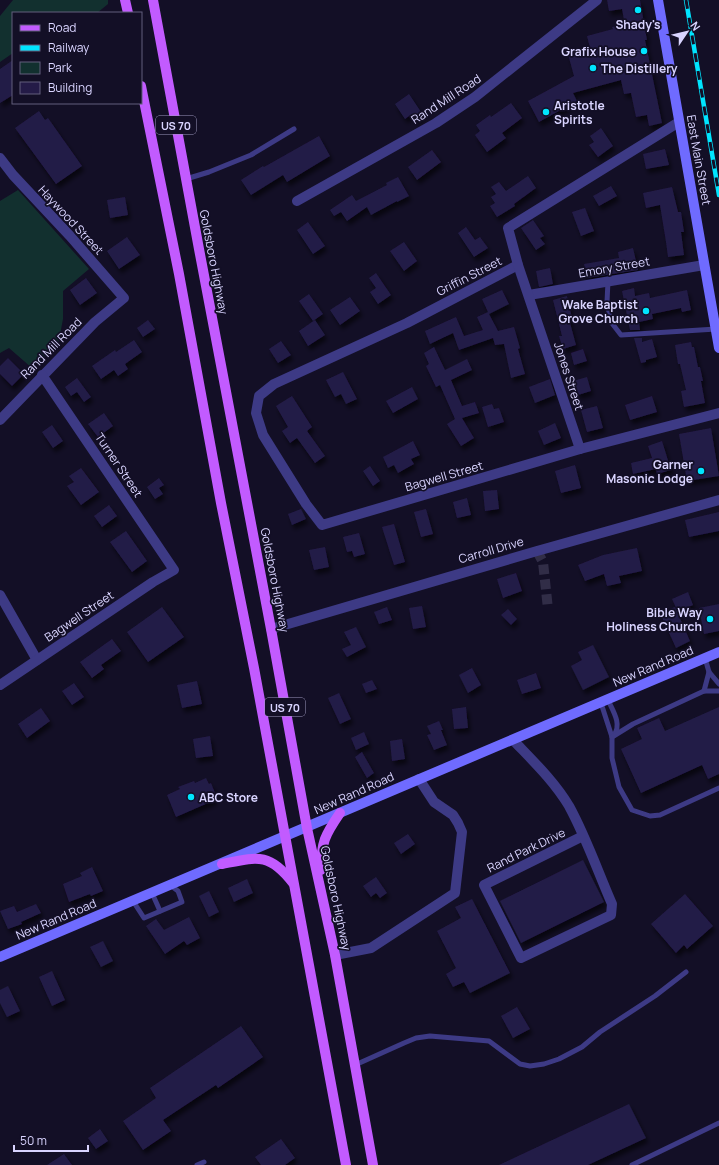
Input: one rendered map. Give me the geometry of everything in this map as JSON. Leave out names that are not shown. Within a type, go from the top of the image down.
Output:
[{"type":"main road","points":[[125,0],[128,12]]},
{"type":"main road","name":"Goldsboro Highway","points":[[153,0],[307,828],[335,955],[373,1165]]},
{"type":"main road","name":"US 70","points":[[142,91],[179,274],[346,1165]]},
{"type":"main road","points":[[320,888],[322,847],[327,832],[340,813]]},
{"type":"main road","points":[[222,864],[251,859],[269,860],[275,863],[294,885]]},
{"type":"street","name":"Rand Mill Road","points":[[297,201],[436,123],[475,97],[597,0]]},
{"type":"street","name":"East Main Street","points":[[658,0],[719,348]]},
{"type":"street","name":"Griffin Street","points":[[261,394],[274,384],[400,326],[518,265],[508,228],[679,122]]},
{"type":"street","name":"Haywood Street","points":[[0,158],[13,175],[70,236],[124,298]]},
{"type":"street","name":"Jones Street","points":[[518,265],[580,449]]},
{"type":"street","name":"Emory Street","points":[[529,295],[704,265]]},
{"type":"street","name":"Rand Mill Road","points":[[0,420],[95,322],[124,298]]},
{"type":"street","name":"Turner Street","points":[[42,375],[174,570]]},
{"type":"street","name":"Bagwell Street","points":[[261,394],[259,396],[256,413],[263,435],[306,504],[322,525],[580,449],[719,413]]},
{"type":"street","name":"Carroll Drive","points":[[271,629],[536,551],[719,500]]},
{"type":"street","name":"Bagwell Street","points":[[0,685],[153,582],[174,570]]},
{"type":"street","points":[[0,595],[37,660]]},
{"type":"street","name":"New Rand Road","points":[[0,957],[719,652]]},
{"type":"street","name":"Rand Park Drive","points":[[513,740],[550,779],[568,805],[583,836],[612,904],[611,915],[521,958],[484,885],[583,836]]},
{"type":"street","points":[[335,955],[371,948],[455,893],[462,832],[453,815],[434,802],[419,779]]},
{"type":"lane","points":[[186,179],[209,172],[251,155],[294,129]]},
{"type":"lane","points":[[608,281],[607,302],[611,322],[621,335],[716,329]]},
{"type":"lane","points":[[705,658],[709,672],[719,684]]},
{"type":"lane","points":[[704,691],[709,672]]},
{"type":"lane","points":[[612,737],[633,724],[704,691],[719,691]]},
{"type":"lane","points":[[605,701],[612,737],[612,758],[619,787],[632,810],[640,814],[660,816],[719,788]]},
{"type":"lane","points":[[605,701],[618,725],[617,730],[612,737]]},
{"type":"lane","points":[[133,901],[144,918],[182,902],[178,892],[172,884]]},
{"type":"lane","points":[[152,893],[160,911]]},
{"type":"lane","points":[[355,1065],[416,1038],[430,1036],[489,1041],[520,1064],[530,1066],[544,1064],[559,1059],[582,1047],[600,1032],[655,996],[686,972]]},
{"type":"lane","points":[[632,1165],[719,1123]]},
{"type":"lane","points":[[196,1165],[204,1162]]},
{"type":"green space","points":[[13,0],[108,0],[108,4],[98,12],[12,12],[12,54],[0,62],[0,16]]},
{"type":"green space","points":[[18,190],[89,269],[63,291],[63,319],[58,345],[32,368],[9,348],[0,353],[0,201]]},
{"type":"building","points":[[607,0],[640,0],[647,40],[645,40],[662,123],[649,126],[647,115],[636,117],[631,93],[624,94],[621,80],[573,93],[577,101],[539,122],[528,101],[574,76],[568,54],[590,48],[587,36],[613,29],[612,27],[625,25],[622,9],[609,11]]},
{"type":"building","points":[[12,61],[12,96],[0,103],[0,69]]},
{"type":"building","points":[[409,94],[423,115],[416,120],[412,114],[405,119],[395,104]]},
{"type":"building","points":[[511,103],[522,118],[502,133],[506,138],[487,152],[475,135],[480,131],[476,125],[490,115],[491,117]]},
{"type":"building","points":[[39,111],[45,120],[48,118],[82,166],[56,184],[15,128]]},
{"type":"building","points":[[601,128],[613,146],[598,157],[589,145],[594,142],[590,136]]},
{"type":"building","points":[[319,136],[330,156],[287,182],[283,175],[251,195],[241,180],[263,166],[264,167]]},
{"type":"building","points":[[665,149],[669,165],[646,169],[643,154]]},
{"type":"building","points":[[432,150],[441,162],[417,180],[408,167]]},
{"type":"building","points":[[528,176],[536,188],[514,204],[515,206],[497,217],[490,206],[495,203],[491,197],[496,194],[491,187],[499,182],[506,191]]},
{"type":"building","points":[[398,177],[409,196],[371,215],[367,207],[347,221],[341,212],[334,216],[330,210],[352,195],[356,201],[387,185],[386,183]]},
{"type":"building","points":[[611,186],[617,196],[599,206],[593,196]]},
{"type":"building","points":[[672,187],[678,212],[681,212],[684,232],[681,232],[684,255],[668,257],[660,205],[646,208],[643,193]]},
{"type":"building","points":[[125,197],[128,215],[110,218],[107,200]]},
{"type":"building","points":[[585,208],[594,231],[581,236],[572,212]]},
{"type":"building","points":[[533,220],[544,236],[540,238],[545,244],[536,250],[521,228]]},
{"type":"building","points":[[308,222],[325,246],[313,254],[297,230]]},
{"type":"building","points":[[466,227],[475,240],[480,237],[488,248],[474,257],[458,233]]},
{"type":"building","points":[[127,237],[140,255],[119,269],[107,251]]},
{"type":"building","points":[[404,242],[417,261],[404,271],[390,251]]},
{"type":"building","points":[[633,248],[638,270],[587,278],[584,264],[619,258],[618,252]]},
{"type":"building","points":[[550,268],[553,284],[539,287],[536,271]]},
{"type":"building","points":[[376,273],[391,295],[378,304],[370,292],[376,288],[369,278]]},
{"type":"building","points":[[86,278],[97,293],[80,305],[70,290]]},
{"type":"building","name":"Wake Baptist Grove Church","points":[[634,288],[635,296],[649,293],[650,298],[687,290],[691,310],[682,312],[681,308],[652,314],[653,319],[639,322],[640,330],[630,330],[622,291]]},
{"type":"building","points":[[502,290],[509,304],[489,314],[498,331],[514,327],[525,374],[511,378],[504,344],[495,345],[493,338],[459,350],[453,333],[430,344],[425,331],[456,317],[464,336],[483,330],[477,317],[488,312],[482,299]]},
{"type":"building","points":[[309,294],[323,314],[313,321],[299,301]]},
{"type":"building","points":[[567,296],[572,318],[569,319],[576,345],[563,349],[559,336],[562,336],[553,300]]},
{"type":"building","points":[[350,297],[360,311],[340,325],[330,310]]},
{"type":"building","points":[[148,320],[155,329],[143,337],[137,328]]},
{"type":"building","points":[[315,320],[325,335],[308,346],[299,331]]},
{"type":"building","points":[[634,338],[642,338],[642,342],[652,339],[657,357],[641,363]]},
{"type":"building","points":[[134,340],[142,352],[125,364],[128,369],[118,376],[114,370],[101,379],[92,366],[115,350],[116,352]]},
{"type":"building","points":[[281,341],[291,355],[278,363],[269,349]]},
{"type":"building","points":[[691,342],[692,347],[694,347],[698,367],[700,367],[705,403],[684,407],[681,391],[686,390],[680,364],[678,364],[675,345]]},
{"type":"building","points":[[434,347],[445,370],[467,359],[472,370],[451,380],[462,406],[475,402],[479,413],[462,418],[474,438],[461,446],[447,424],[455,419],[440,385],[436,387],[426,366],[429,364],[424,353]]},
{"type":"building","points":[[583,349],[587,361],[574,365],[571,353]]},
{"type":"building","points":[[8,358],[24,374],[12,386],[0,374],[0,366]]},
{"type":"building","points":[[343,372],[357,399],[346,404],[341,394],[335,397],[326,380]]},
{"type":"building","points":[[587,377],[591,391],[578,395],[573,381]]},
{"type":"building","points":[[77,378],[91,397],[84,402],[77,392],[71,396],[65,387]]},
{"type":"building","points":[[550,379],[555,395],[535,403],[529,387]]},
{"type":"building","points":[[412,387],[418,399],[393,413],[386,401]]},
{"type":"building","points":[[292,396],[312,427],[307,431],[325,456],[315,463],[297,438],[290,443],[282,431],[288,427],[276,406]]},
{"type":"building","points":[[652,396],[657,412],[630,420],[625,405]]},
{"type":"building","points":[[492,404],[494,409],[499,408],[504,422],[488,427],[482,407]]},
{"type":"building","points":[[597,406],[603,428],[587,432],[581,410]]},
{"type":"building","points":[[104,413],[113,426],[98,437],[88,424]]},
{"type":"building","points":[[555,423],[561,438],[544,445],[538,431]]},
{"type":"building","points":[[52,425],[63,441],[53,448],[42,432]]},
{"type":"building","points":[[711,428],[719,476],[687,481],[679,434]]},
{"type":"building","points":[[413,441],[420,455],[411,459],[414,464],[398,473],[394,465],[388,468],[383,457]]},
{"type":"building","points":[[662,441],[671,470],[657,474],[656,469],[633,474],[631,463],[652,458],[648,446]]},
{"type":"building","points":[[575,465],[581,488],[561,493],[555,471]]},
{"type":"building","points":[[370,466],[380,481],[373,486],[363,471]]},
{"type":"building","points":[[81,468],[99,492],[81,505],[67,486],[74,482],[69,476]]},
{"type":"building","points":[[159,478],[164,485],[159,488],[163,494],[155,499],[147,487]]},
{"type":"building","points":[[497,490],[499,509],[485,511],[483,491]]},
{"type":"building","points":[[467,498],[471,515],[457,518],[453,502]]},
{"type":"building","points":[[109,505],[117,516],[102,527],[94,516]]},
{"type":"building","points":[[301,509],[306,519],[292,525],[288,514]]},
{"type":"building","points":[[426,509],[433,534],[421,537],[414,512]]},
{"type":"building","points":[[719,512],[719,531],[689,537],[685,520]]},
{"type":"building","points":[[394,524],[405,562],[394,565],[382,527]]},
{"type":"building","points":[[126,531],[147,561],[132,572],[110,542]]},
{"type":"building","points":[[359,533],[365,554],[354,557],[352,551],[347,552],[343,537]]},
{"type":"building","points":[[325,547],[329,567],[314,570],[309,550]]},
{"type":"building","points":[[637,548],[642,571],[619,576],[621,583],[607,586],[604,574],[585,581],[578,565],[603,555]]},
{"type":"building","points":[[516,573],[522,591],[503,598],[497,579]]},
{"type":"building","points":[[688,592],[693,605],[678,612],[672,599]]},
{"type":"building","name":"Bible Way Holiness Church","points":[[719,604],[719,631],[704,634],[699,608]]},
{"type":"building","points":[[422,606],[426,627],[413,629],[409,608]]},
{"type":"building","points":[[162,607],[184,637],[148,662],[127,632]]},
{"type":"building","points":[[387,607],[392,620],[379,624],[374,612]]},
{"type":"building","points":[[675,607],[690,641],[676,648],[660,613]]},
{"type":"building","points":[[508,609],[517,619],[511,625],[501,615]]},
{"type":"building","points":[[356,627],[366,647],[347,657],[342,649],[351,645],[344,632]]},
{"type":"building","points":[[112,639],[121,651],[101,665],[104,669],[92,678],[80,662]]},
{"type":"building","points":[[593,645],[609,677],[583,690],[571,666],[582,660],[578,652]]},
{"type":"building","points":[[472,668],[481,685],[468,693],[459,675]]},
{"type":"building","points":[[536,673],[541,688],[522,694],[517,680]]},
{"type":"building","points":[[372,680],[377,689],[366,693],[362,684]]},
{"type":"building","points":[[197,681],[202,704],[182,708],[177,685]]},
{"type":"building","points":[[74,683],[84,697],[72,705],[62,691]]},
{"type":"building","points":[[339,693],[351,719],[340,724],[328,698]]},
{"type":"building","points":[[466,707],[468,728],[454,729],[452,709]]},
{"type":"building","points":[[719,707],[719,774],[708,779],[702,765],[641,793],[621,749],[642,739],[637,728],[659,718],[665,731]]},
{"type":"building","points":[[41,708],[50,721],[27,738],[18,724]]},
{"type":"building","points":[[439,721],[447,745],[434,750],[427,735],[431,734],[427,726]]},
{"type":"building","points":[[364,732],[369,744],[356,750],[351,738]]},
{"type":"building","points":[[210,736],[213,756],[196,758],[193,739]]},
{"type":"building","points":[[402,739],[405,759],[392,761],[390,741]]},
{"type":"building","points":[[362,752],[374,773],[367,778],[355,757]]},
{"type":"building","name":"ABC Store","points":[[206,778],[209,784],[211,783],[215,793],[212,794],[215,800],[176,817],[167,795],[180,789],[178,787],[194,781],[195,783]]},
{"type":"building","points":[[408,834],[415,844],[401,854],[394,843]]},
{"type":"building","points":[[583,860],[604,902],[521,943],[500,901]]},
{"type":"building","points":[[92,867],[103,891],[69,902],[63,884],[82,876],[80,873]]},
{"type":"building","points":[[376,877],[387,893],[380,898],[376,893],[371,897],[363,886]]},
{"type":"building","points":[[247,879],[253,893],[234,902],[228,888]]},
{"type":"building","points":[[209,891],[219,912],[209,917],[199,896]]},
{"type":"building","points":[[685,894],[713,926],[687,949],[684,945],[676,953],[651,924]]},
{"type":"building","points":[[472,899],[510,973],[470,993],[464,982],[453,987],[446,974],[456,968],[437,931],[461,918],[455,907]]},
{"type":"building","points":[[36,904],[41,913],[21,922],[22,924],[8,929],[0,911],[14,906],[17,912]]},
{"type":"building","points":[[189,917],[200,938],[187,945],[184,941],[165,954],[146,926],[156,919],[164,930]]},
{"type":"building","points":[[103,941],[113,961],[101,967],[90,947]]},
{"type":"building","points":[[52,971],[65,1000],[52,1006],[39,977]]},
{"type":"building","points":[[8,986],[20,1011],[7,1017],[0,1003],[0,990]]},
{"type":"building","points":[[517,1007],[530,1029],[513,1038],[501,1016]]},
{"type":"building","points":[[241,1026],[263,1057],[218,1088],[216,1085],[163,1120],[171,1131],[143,1150],[123,1121],[156,1098],[150,1088]]},
{"type":"building","points":[[629,1104],[646,1138],[588,1165],[499,1165]]},
{"type":"building","points":[[100,1129],[108,1141],[96,1149],[88,1138]]},
{"type":"building","points":[[281,1139],[295,1158],[285,1165],[261,1165],[255,1157]]},
{"type":"building","points":[[64,1154],[72,1165],[47,1165]]},
{"type":"tunnel","points":[[537,551],[543,562],[548,609]]},
{"type":"railway","points":[[686,0],[719,195]]},
{"type":"place","name":"Shady's","points":[[638,10]]},
{"type":"place","name":"Grafix House","points":[[644,51]]},
{"type":"place","name":"The Distillery","points":[[593,68]]},
{"type":"place","name":"Aristotle Spirits","points":[[546,112]]},
{"type":"place","name":"Wake Baptist Grove Church","points":[[646,311]]},
{"type":"place","name":"Garner Masonic Lodge","points":[[701,471]]},
{"type":"place","name":"Bible Way Holiness Church","points":[[710,619]]},
{"type":"place","name":"ABC Store","points":[[191,797]]}]
